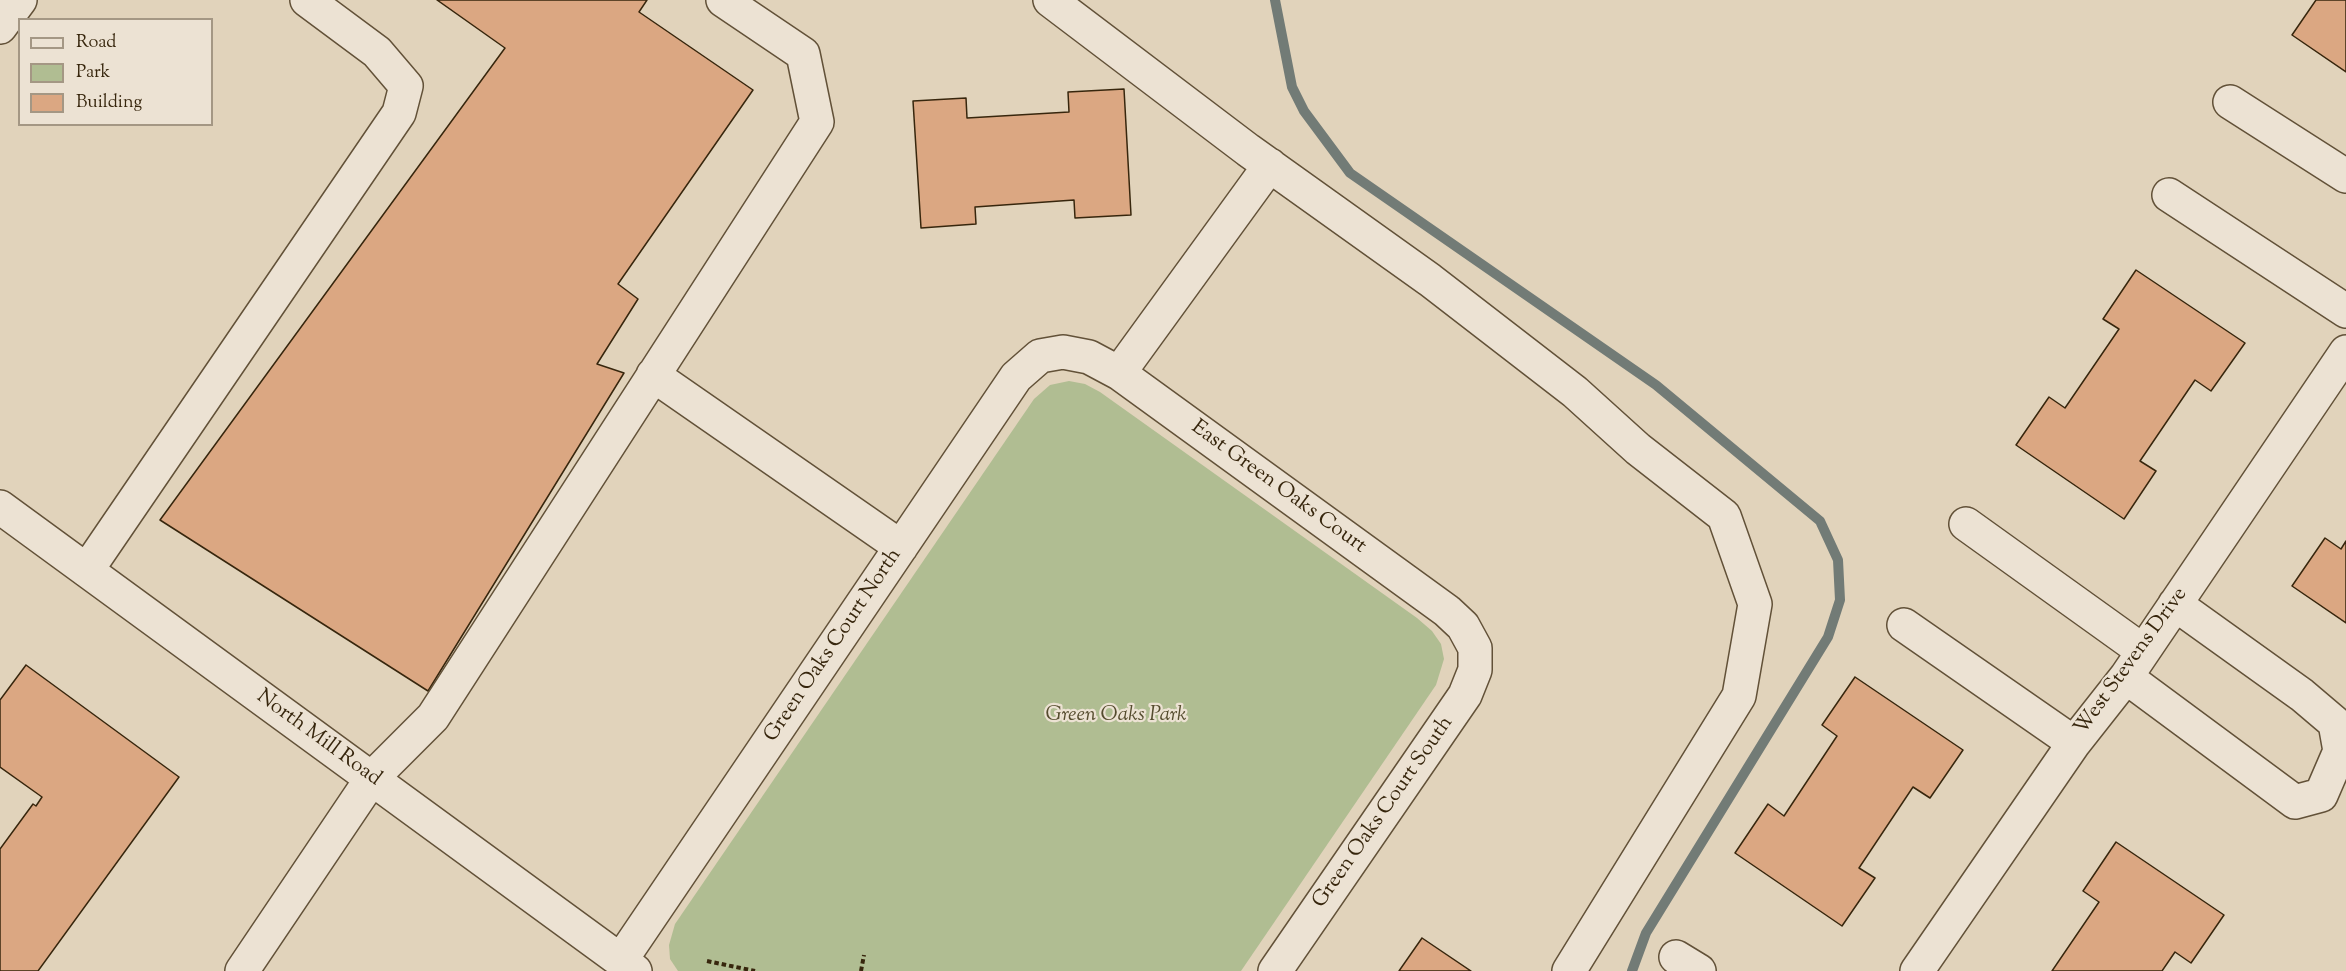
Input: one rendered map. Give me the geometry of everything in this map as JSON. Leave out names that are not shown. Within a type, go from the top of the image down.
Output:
[{"type":"street","points":[[0,27],[20,0]]},
{"type":"street","points":[[87,570],[399,113],[406,86],[377,52],[307,0]]},
{"type":"street","points":[[242,971],[372,778],[433,717],[817,122],[803,54],[723,0]]},
{"type":"street","points":[[1050,0],[1270,165],[1430,279],[1566,385],[1638,449],[1724,516],[1755,604],[1739,696],[1569,971]]},
{"type":"street","points":[[2230,102],[2346,176]]},
{"type":"street","points":[[1119,374],[1270,165]]},
{"type":"street","points":[[2169,195],[2346,311]]},
{"type":"street","name":"East Green Oaks Court","points":[[1064,352],[1089,357],[1119,374],[1447,611],[1463,626],[1475,648]]},
{"type":"street","name":"Green Oaks Court North","points":[[628,966],[901,547],[1016,377],[1040,356],[1064,352]]},
{"type":"street","name":"West Stevens Drive","points":[[1917,971],[2074,743],[2134,664],[2346,352]]},
{"type":"street","points":[[653,375],[901,547]]},
{"type":"street","name":"North Mill Road","points":[[0,507],[628,966]]},
{"type":"street","points":[[1966,524],[2295,802],[2321,795],[2340,752],[2335,723],[2302,695],[2175,604]]},
{"type":"street","points":[[1904,625],[2074,743]]},
{"type":"street","name":"Green Oaks Court South","points":[[1275,971],[1465,695],[1475,670],[1475,648]]},
{"type":"path","points":[[861,971],[864,955]]},
{"type":"path","points":[[707,961],[755,971]]},
{"type":"green space","name":"Green Oaks Park","points":[[1069,381],[1085,384],[1100,392],[1417,618],[1432,631],[1441,644],[1444,659],[1436,685],[1241,971],[678,971],[670,959],[669,945],[675,924],[1034,399],[1050,385]]},
{"type":"building","points":[[437,0],[647,0],[639,12],[753,90],[618,284],[638,299],[597,364],[624,373],[428,691],[160,520],[505,48]]},
{"type":"building","points":[[2316,0],[2346,0],[2346,72],[2292,35]]},
{"type":"building","points":[[1124,89],[1131,215],[1075,218],[1074,200],[975,207],[976,224],[921,228],[913,101],[966,98],[967,118],[1069,112],[1068,92]]},
{"type":"building","points":[[2136,270],[2245,343],[2211,391],[2195,380],[2140,461],[2156,471],[2124,519],[2016,445],[2049,397],[2065,408],[2119,329],[2103,319]]},
{"type":"building","points":[[2325,538],[2341,549],[2346,541],[2346,623],[2292,586]]},
{"type":"building","points":[[26,665],[179,777],[38,971],[0,971],[0,849],[33,804],[36,806],[42,797],[0,767],[0,700]]},
{"type":"building","points":[[1855,677],[1963,750],[1930,798],[1913,787],[1859,868],[1875,878],[1842,926],[1735,853],[1768,804],[1784,816],[1837,736],[1822,725]]},
{"type":"building","points":[[2116,842],[2224,915],[2191,963],[2175,952],[2162,971],[2052,971],[2099,902],[2083,891]]},
{"type":"building","points":[[1422,938],[1471,971],[1399,971]]},
{"type":"waterway","points":[[1275,0],[1292,87],[1304,111],[1350,173],[1656,385],[1820,521],[1838,560],[1840,600],[1828,637],[1646,933],[1632,971]]}]
